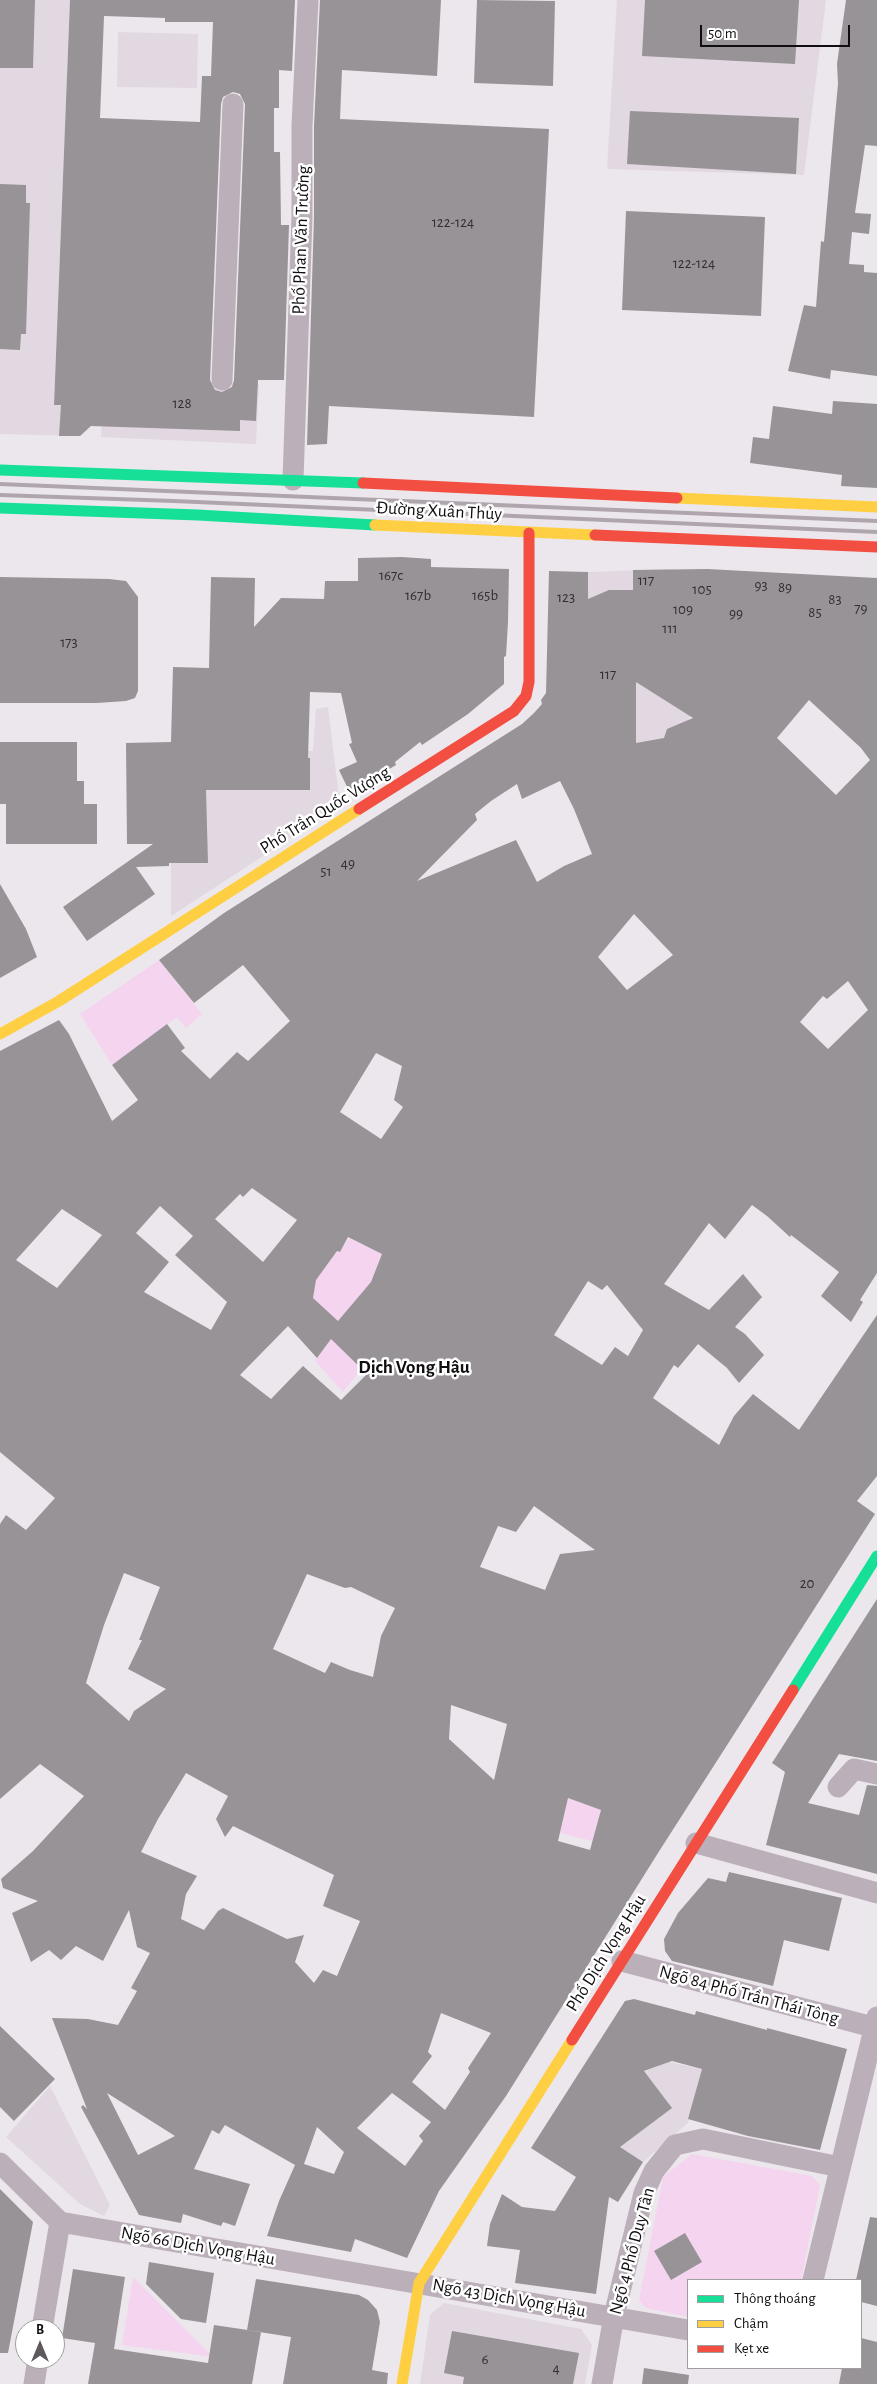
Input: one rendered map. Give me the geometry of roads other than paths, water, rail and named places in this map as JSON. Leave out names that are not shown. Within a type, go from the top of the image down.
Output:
[{"type":"main road","name":"Đường Xuân Thủy","points":[[0,470],[293,480],[877,507]]},
{"type":"main road","name":"Đường Xuân Thủy","points":[[0,508],[198,514],[529,533],[746,540],[877,547]]},
{"type":"main road","name":"Phố Trần Quốc Vượng","points":[[0,1034],[60,1002],[198,911],[514,711],[526,696],[529,682],[529,533]]},
{"type":"main road","name":"Phố Dịch Vọng Hậu","points":[[402,2384],[419,2283],[877,1556]]},
{"type":"street","name":"Phố Phan Văn Trường","points":[[293,480],[302,208],[302,126],[308,0]]},
{"type":"street","points":[[222,380],[233,104]]},
{"type":"street","points":[[838,1787],[854,1769],[877,1774]]},
{"type":"street","points":[[696,1843],[877,1894]]},
{"type":"street","name":"Ngõ 84 Phố Trần Thái Tông","points":[[622,1961],[876,2024]]},
{"type":"street","points":[[813,2279],[876,2024]]},
{"type":"street","name":"Ngõ 4 Phố Duy Tân","points":[[602,2384],[614,2316],[644,2193],[654,2170],[675,2145],[703,2139],[840,2167]]},
{"type":"street","points":[[0,2163],[60,2222],[44,2319]]},
{"type":"street","name":"Ngõ 66 Dịch Vọng Hậu","points":[[60,2222],[419,2283]]},
{"type":"street","name":"Ngõ 43 Dịch Vọng Hậu","points":[[419,2283],[687,2330]]},
{"type":"street","points":[[34,2384],[36,2369]]},
{"type":"railway","points":[[0,484],[877,521]]},
{"type":"railway","points":[[0,495],[877,532]]},
{"type":"district","name":"Dịch Vọng Hậu","points":[[414,1367]]}]
